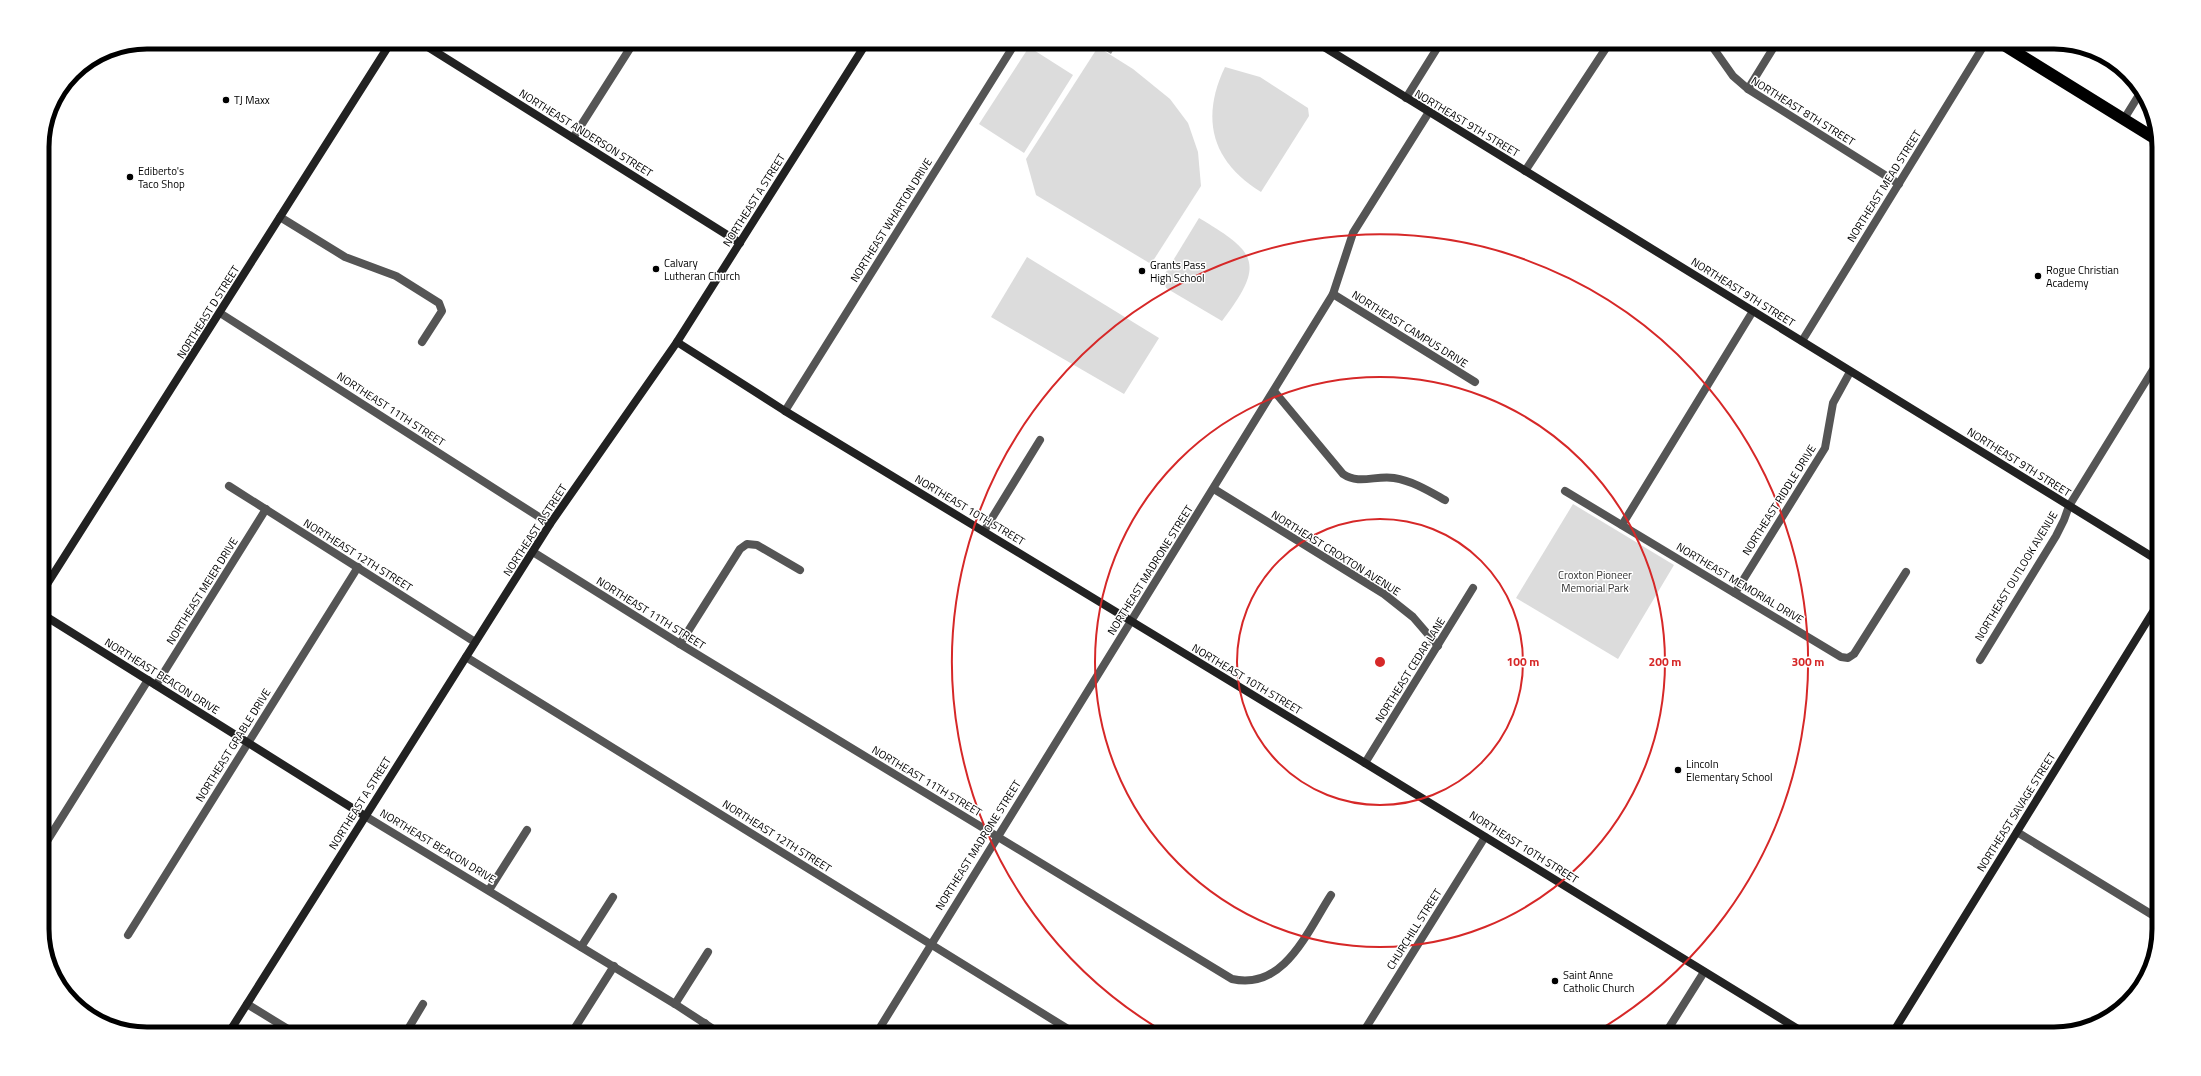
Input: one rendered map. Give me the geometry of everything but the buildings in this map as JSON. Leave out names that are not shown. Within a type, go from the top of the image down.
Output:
[{"type":"highway","points":[[2010,49],[2151,136]]},
{"type":"street","name":"NORTHEAST D STREET","points":[[49,581],[387,49]]},
{"type":"street","name":"NORTHEAST ANDERSON STREET","points":[[431,49],[740,243]]},
{"type":"street","points":[[573,138],[630,49]]},
{"type":"street","name":"NORTHEAST A STREET","points":[[232,1027],[550,524],[677,342],[864,49]]},
{"type":"street","name":"NORTHEAST WHARTON DRIVE","points":[[785,411],[1012,49]]},
{"type":"street","name":"NORTHEAST 9TH STREET","points":[[1327,49],[2152,557]]},
{"type":"street","points":[[1406,98],[1437,49]]},
{"type":"street","points":[[1525,171],[1605,49]]},
{"type":"street","name":"NORTHEAST 8TH STREET","points":[[1715,49],[1733,76],[1748,89],[1899,184]]},
{"type":"street","points":[[1748,89],[1773,49]]},
{"type":"street","name":"NORTHEAST MEAD STREET","points":[[1802,341],[1982,49]]},
{"type":"street","points":[[2124,119],[2138,96]]},
{"type":"street","name":"NORTHEAST MADRONE STREET","points":[[880,1027],[997,836],[1214,489],[1333,294],[1353,233],[1428,112]]},
{"type":"street","points":[[280,216],[345,257],[396,276],[439,303],[442,311],[422,342]]},
{"type":"street","name":"NORTHEAST CAMPUS DRIVE","points":[[1333,294],[1475,382]]},
{"type":"street","points":[[1622,525],[1753,311]]},
{"type":"street","name":"NORTHEAST 11TH STREET","points":[[220,313],[550,524]]},
{"type":"street","name":"NORTHEAST 10TH STREET","points":[[677,342],[785,411],[1485,836],[1794,1027]]},
{"type":"street","name":"NORTHEAST OUTLOOK AVENUE","points":[[1980,660],[2056,536],[2069,506],[2152,371]]},
{"type":"street","name":"NORTHEAST RIDDLE DRIVE","points":[[1735,592],[1825,448],[1833,403],[1850,372]]},
{"type":"street","points":[[1274,391],[1343,474],[1349,478],[1361,480],[1393,477],[1410,482],[1445,500]]},
{"type":"street","points":[[984,531],[1040,440]]},
{"type":"street","name":"NORTHEAST 12TH STREET","points":[[229,486],[475,642]]},
{"type":"street","name":"NORTHEAST CROXTON AVENUE","points":[[1214,489],[1384,594],[1413,617],[1438,646]]},
{"type":"street","name":"NORTHEAST MEMORIAL DRIVE","points":[[1565,491],[1842,657],[1848,658],[1854,654],[1906,572]]},
{"type":"street","name":"NORTHEAST MEIER DRIVE","points":[[156,685],[266,509]]},
{"type":"street","points":[[680,644],[740,549],[747,544],[757,545],[800,570]]},
{"type":"street","name":"NORTHEAST 11TH STREET","points":[[533,552],[680,644],[997,836],[1220,974],[1242,982],[1252,982],[1262,979],[1280,968],[1290,959],[1331,895]]},
{"type":"street","name":"NORTHEAST GRABLE DRIVE","points":[[128,934],[358,567]]},
{"type":"street","name":"NORTHEAST CEDAR LANE","points":[[1365,763],[1473,588]]},
{"type":"street","name":"NORTHEAST SAVAGE STREET","points":[[1896,1027],[2152,613]]},
{"type":"street","name":"NORTHEAST BEACON DRIVE","points":[[49,618],[365,816],[614,966],[711,1027]]},
{"type":"street","name":"NORTHEAST 12TH STREET","points":[[466,658],[931,943],[1065,1027]]},
{"type":"street","points":[[49,837],[148,680]]},
{"type":"street","points":[[489,890],[527,830]]},
{"type":"street","points":[[2017,832],[2152,915]]},
{"type":"street","name":"CHURCHILL STREET","points":[[1366,1027],[1485,836]]},
{"type":"street","points":[[581,947],[613,897]]},
{"type":"street","points":[[675,1004],[708,952]]},
{"type":"street","points":[[575,1027],[614,966]]},
{"type":"street","points":[[1669,1027],[1704,972]]},
{"type":"street","points":[[247,1004],[285,1027]]},
{"type":"street","points":[[409,1027],[424,1004]]},
{"type":"street","points":[[702,1027],[705,1023]]},
{"type":"green space","points":[[1028,49],[1032,49],[1073,75],[1024,153],[979,124]]},
{"type":"green space","points":[[1097,49],[1101,49],[1133,69],[1170,99],[1188,123],[1198,152],[1201,186],[1151,264],[1036,195],[1026,159]]},
{"type":"green space","points":[[1225,67],[1260,77],[1308,108],[1309,116],[1261,192],[1244,180],[1231,167],[1221,153],[1215,138],[1212,121],[1213,104],[1217,86]]},
{"type":"green space","points":[[1199,218],[1234,241],[1244,251],[1249,261],[1249,273],[1245,286],[1236,302],[1222,321],[1166,288],[1163,277]]},
{"type":"green space","points":[[1027,257],[1159,338],[1124,394],[991,317]]},
{"type":"green space","name":"Croxton Pioneer Memorial Park","points":[[1573,504],[1674,565],[1618,659],[1516,598]]},
{"type":"shaded area","points":[[1103,49],[1114,49],[1111,54]]},
{"type":"place","name":"TJ Maxx","points":[[226,100]]},
{"type":"place","name":"Ediberto's Taco Shop","points":[[130,177]]},
{"type":"place","name":"Calvary Lutheran Church","points":[[656,269]]},
{"type":"place","name":"Grants Pass High School","points":[[1142,271]]},
{"type":"place","name":"Rogue Christian Academy","points":[[2038,276]]},
{"type":"place","name":"Lincoln Elementary School","points":[[1678,770]]},
{"type":"place","name":"Saint Anne Catholic Church","points":[[1555,981]]}]
